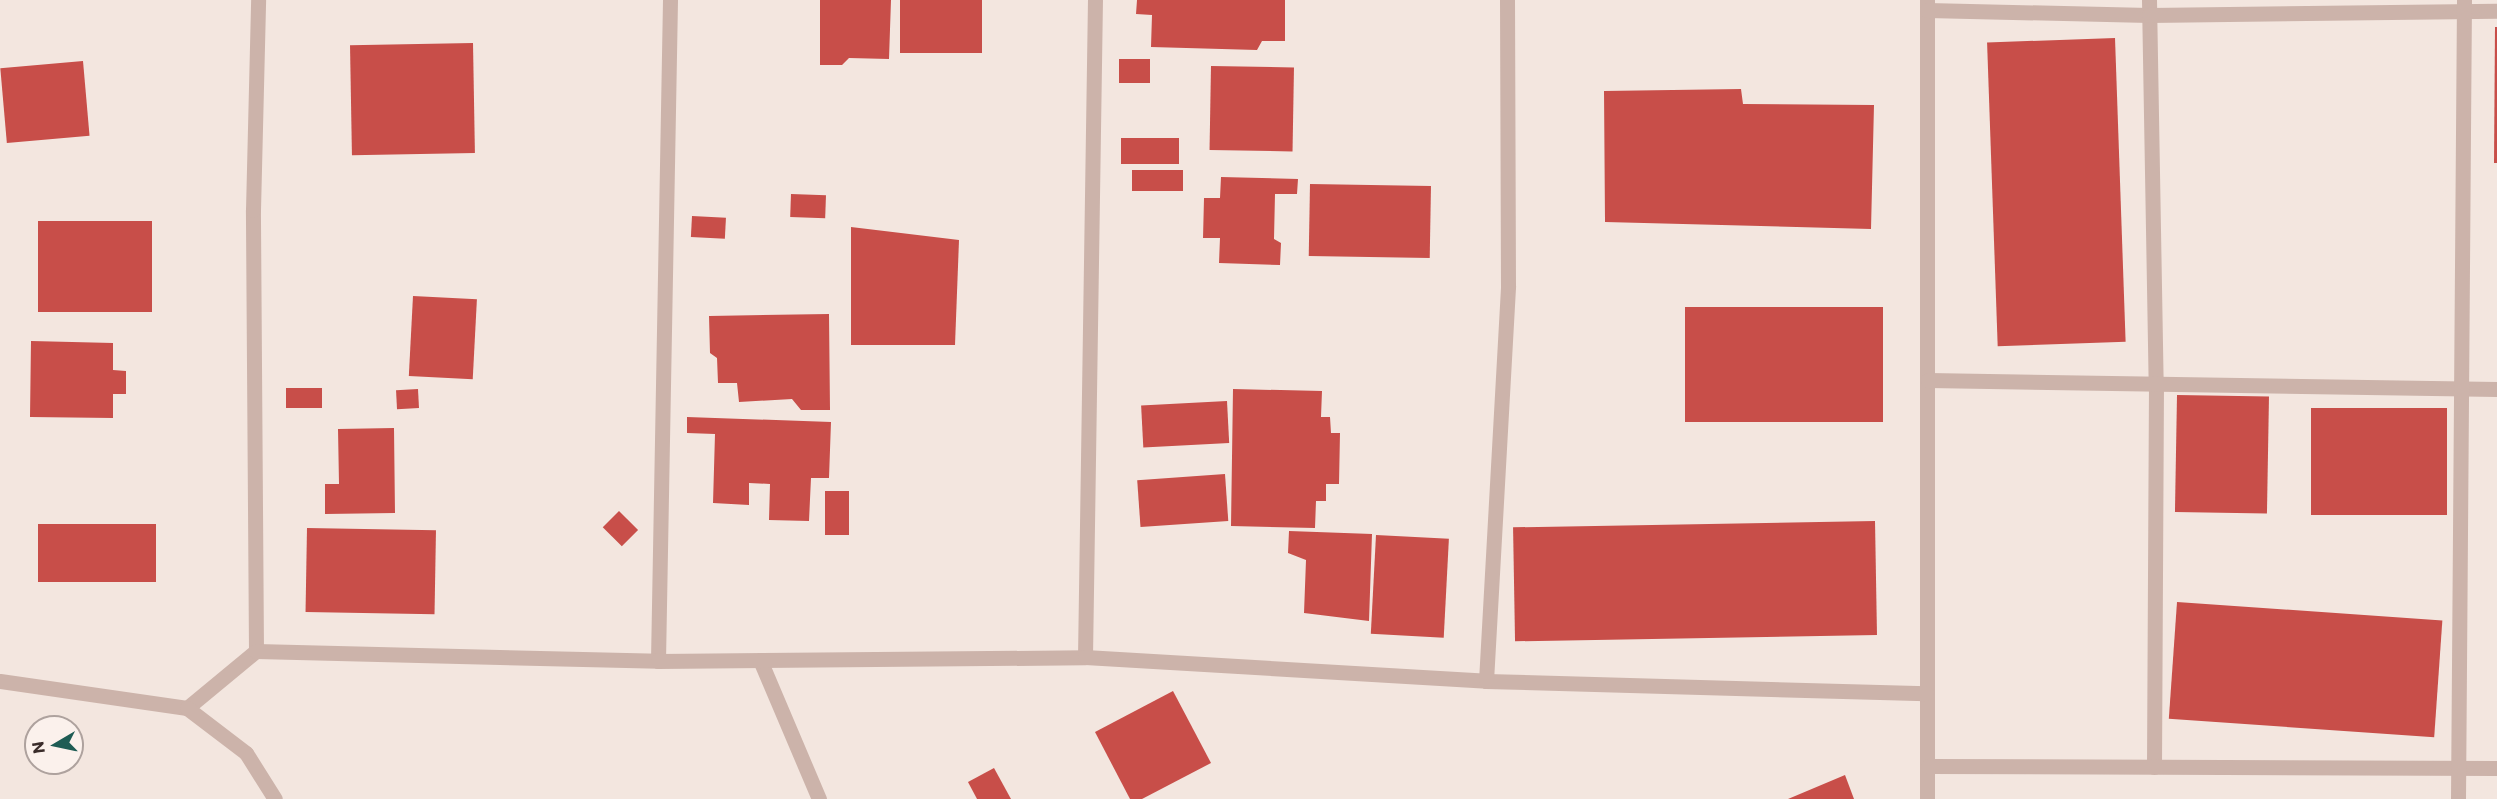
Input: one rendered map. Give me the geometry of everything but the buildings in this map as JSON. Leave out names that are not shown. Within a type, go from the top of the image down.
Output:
[{"type":"street","points":[[256,651],[253,210],[258,0]]},
{"type":"street","points":[[658,661],[670,0]]},
{"type":"street","points":[[1086,657],[1095,0]]},
{"type":"street","points":[[1486,681],[1508,286],[1507,0]]},
{"type":"street","points":[[1927,799],[1927,5],[2149,8],[2464,6],[2497,11]]},
{"type":"street","points":[[2458,799],[2463,388],[2464,6]]},
{"type":"street","points":[[2149,8],[2156,384],[2154,767]]},
{"type":"street","points":[[1928,380],[2497,389]]},
{"type":"street","points":[[187,708],[256,651],[658,661],[1086,657],[1486,681],[1926,693]]},
{"type":"street","points":[[760,660],[819,799]]},
{"type":"street","points":[[0,681],[187,708],[246,753],[275,799]]},
{"type":"street","points":[[1928,766],[2497,768]]}]
